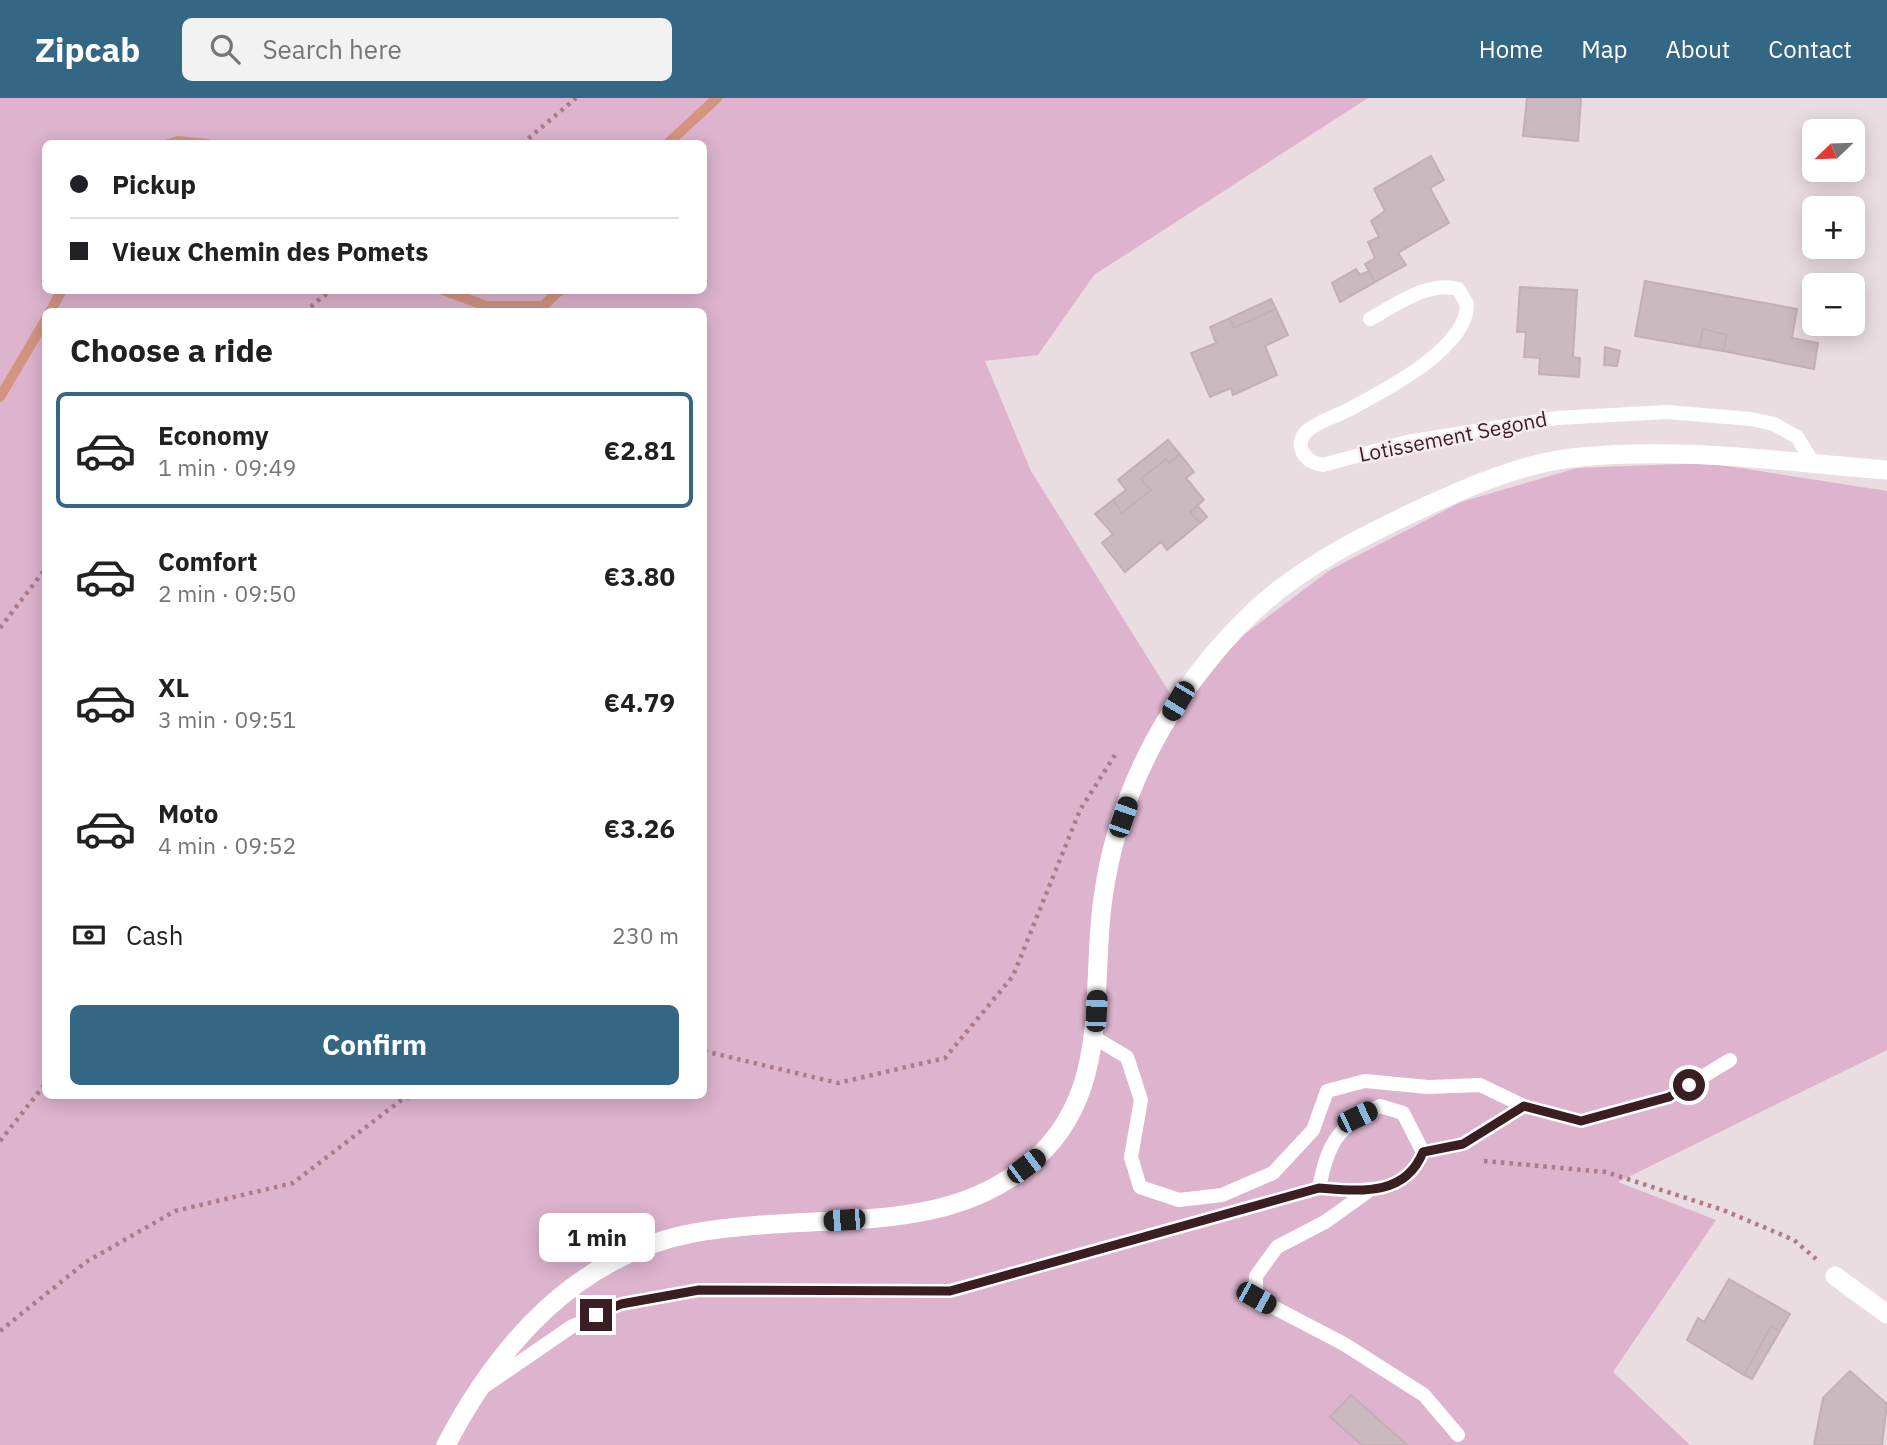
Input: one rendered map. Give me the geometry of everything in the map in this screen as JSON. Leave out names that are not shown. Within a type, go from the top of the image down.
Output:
[{"type":"street","points":[[446,1445],[500,1358],[532,1321],[565,1291],[605,1264],[647,1246],[688,1234],[728,1228],[933,1212],[989,1189],[1038,1157],[1065,1126],[1083,1090],[1095,1038],[1102,900],[1114,841],[1150,746],[1178,701],[1209,660],[1255,610],[1342,549],[1475,484],[1524,468],[1577,457],[1678,454],[1887,470]]},
{"type":"street","points":[[1835,1276],[1887,1314]]},
{"type":"lane","name":"Lotissement Segond","points":[[1370,319],[1419,293],[1437,288],[1458,289],[1467,304],[1462,328],[1436,354],[1381,392],[1309,430],[1301,448],[1303,456],[1314,464],[1323,465],[1408,442],[1557,418],[1667,412],[1751,419],[1774,424],[1797,437],[1814,464]]},
{"type":"lane","points":[[1095,1038],[1127,1057],[1141,1100],[1131,1157],[1140,1187],[1179,1200],[1222,1195],[1273,1173],[1313,1130],[1327,1091],[1365,1081],[1428,1087],[1479,1085],[1524,1106],[1581,1121],[1669,1097],[1730,1060]]},
{"type":"lane","points":[[1319,1188],[1334,1137],[1357,1117],[1380,1106],[1403,1113],[1423,1152]]},
{"type":"lane","points":[[1423,1152],[1463,1144],[1524,1106]]},
{"type":"lane","points":[[1423,1152],[1415,1170],[1402,1180],[1367,1192],[1325,1222],[1277,1247],[1256,1276],[1256,1298],[1344,1344],[1424,1395],[1458,1435]]},
{"type":"lane","points":[[480,1389],[572,1327],[621,1304],[699,1290],[950,1291],[1319,1188],[1367,1192]]},
{"type":"path","points":[[527,140],[576,98]]},
{"type":"path","points":[[309,308],[326,294]]},
{"type":"path","points":[[0,628],[42,573]]},
{"type":"path","points":[[707,1052],[838,1083],[945,1058],[1013,976],[1080,810],[1116,753]]},
{"type":"path","points":[[0,1141],[42,1088]]},
{"type":"path","points":[[0,1331],[86,1262],[174,1212],[293,1182],[403,1099]]},
{"type":"path","points":[[1472,1160],[1606,1172],[1723,1210],[1794,1240],[1835,1276]]},
{"type":"shaded area","points":[[0,98],[1368,98],[1094,275],[1038,355],[985,361],[1031,471],[1181,711],[1238,639],[1330,570],[1461,502],[1577,468],[1708,463],[1887,491],[1887,1050],[1618,1182],[1716,1220],[1613,1372],[1690,1445],[0,1445]]},
{"type":"building","points":[[1527,98],[1581,98],[1578,141],[1523,136]]},
{"type":"building","points":[[1431,156],[1444,180],[1430,188],[1449,223],[1398,253],[1406,265],[1375,282],[1365,264],[1375,258],[1368,242],[1379,237],[1371,221],[1385,211],[1374,189]]},
{"type":"building","points":[[1356,269],[1360,275],[1369,271],[1375,282],[1340,302],[1332,283]]},
{"type":"building","points":[[1645,281],[1797,309],[1792,338],[1818,343],[1814,369],[1723,351],[1727,335],[1703,329],[1699,347],[1635,336]]},
{"type":"building","points":[[1520,287],[1577,290],[1573,357],[1580,358],[1579,377],[1539,374],[1540,358],[1524,357],[1526,332],[1517,332]]},
{"type":"building","points":[[1271,299],[1276,309],[1234,328],[1230,318]]},
{"type":"building","points":[[1276,309],[1288,335],[1265,346],[1277,375],[1233,395],[1231,388],[1210,397],[1191,353],[1216,343],[1210,327],[1230,318],[1234,328]]},
{"type":"building","points":[[1703,329],[1727,335],[1723,351],[1699,347]]},
{"type":"building","points":[[1605,347],[1620,351],[1617,366],[1604,365]]},
{"type":"building","points":[[1168,440],[1180,454],[1169,463],[1166,459],[1141,479],[1151,490],[1122,513],[1113,500],[1126,490],[1118,480]]},
{"type":"building","points":[[1180,454],[1194,472],[1186,478],[1204,500],[1190,512],[1200,523],[1167,550],[1161,542],[1125,572],[1102,543],[1113,534],[1095,514],[1113,500],[1122,513],[1151,490],[1141,479],[1166,459],[1169,463]]},
{"type":"building","points":[[1198,506],[1207,517],[1200,523],[1190,512]]},
{"type":"building","points":[[1729,1279],[1790,1314],[1780,1331],[1771,1326],[1744,1375],[1687,1340],[1698,1318],[1704,1322]]},
{"type":"building","points":[[1771,1326],[1780,1331],[1752,1379],[1744,1375]]},
{"type":"building","points":[[1850,1371],[1887,1404],[1882,1445],[1814,1445],[1823,1398]]},
{"type":"building","points":[[1351,1395],[1407,1445],[1362,1445],[1330,1417]]},
{"type":"waterway","points":[[671,140],[717,98]]},
{"type":"waterway","points":[[52,308],[60,294]]},
{"type":"waterway","points":[[454,294],[486,306],[543,306],[556,294]]},
{"type":"waterway","points":[[0,397],[42,326]]},
{"type":"route","points":[[596,1315],[641,1299],[699,1290],[950,1291],[1319,1188],[1367,1192],[1402,1180],[1415,1170],[1423,1152],[1463,1144],[1524,1106],[1581,1121],[1669,1097],[1689,1085]]}]
